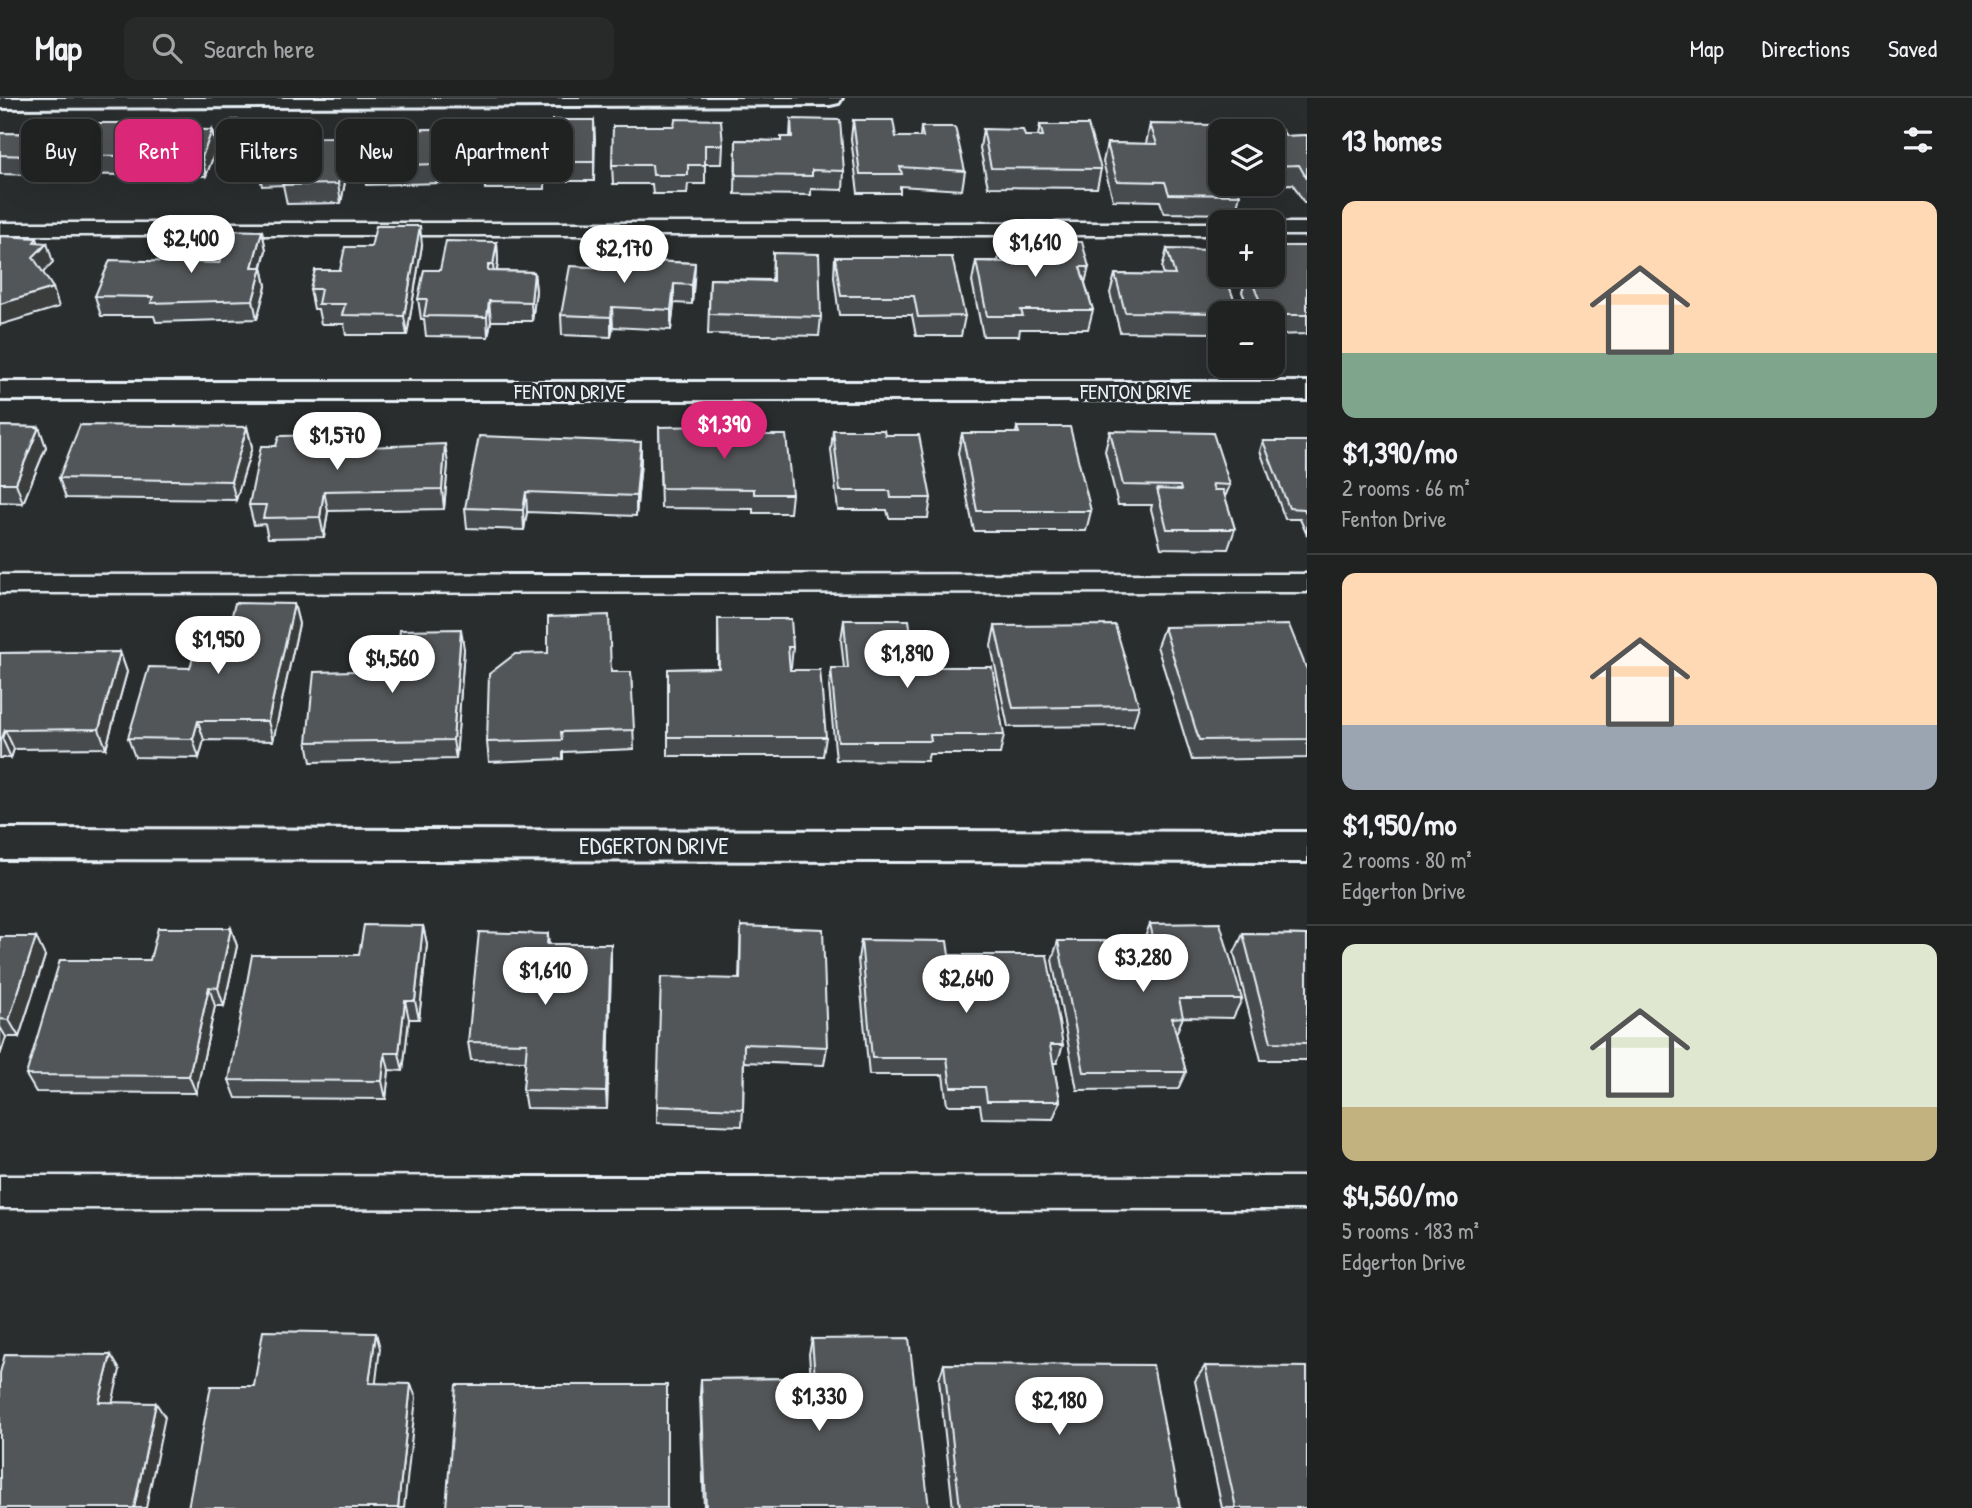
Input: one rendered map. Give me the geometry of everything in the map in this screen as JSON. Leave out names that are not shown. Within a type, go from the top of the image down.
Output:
[{"type":"street","points":[[0,101],[830,98]]},
{"type":"street","name":"FENTON DRIVE","points":[[0,391],[1307,391]]},
{"type":"street","name":"EDGERTON DRIVE","points":[[0,844],[1307,847]]},
{"type":"lane","points":[[0,229],[1208,229]]},
{"type":"lane","points":[[1285,229],[1307,229]]},
{"type":"lane","points":[[0,584],[1307,583]]},
{"type":"lane","points":[[0,1192],[1307,1193]]},
{"type":"building","points":[[675,119],[721,120],[723,145],[705,145],[705,165],[688,165],[688,175],[653,175],[652,165],[612,165],[613,126],[674,126]]},
{"type":"building","points":[[791,119],[840,120],[844,171],[812,170],[812,176],[736,175],[736,140],[781,141],[781,137],[792,137]]},
{"type":"building","points":[[573,120],[594,120],[594,162],[573,162]]},
{"type":"building","points":[[853,120],[893,120],[896,137],[923,137],[921,127],[955,127],[965,171],[900,167],[902,174],[860,174]]},
{"type":"building","points":[[101,123],[115,123],[115,156],[101,156]]},
{"type":"building","points":[[1150,124],[1208,125],[1208,195],[1169,194],[1165,182],[1117,181],[1107,143],[1157,144]]},
{"type":"building","points":[[1040,125],[1088,125],[1101,169],[991,168],[983,129],[1023,130],[1025,136],[1043,136]]},
{"type":"building","points":[[417,129],[431,129],[431,164],[417,165]]},
{"type":"building","points":[[202,130],[212,130],[202,157]]},
{"type":"building","points":[[0,133],[21,134],[21,156],[0,155]]},
{"type":"building","points":[[1285,134],[1307,135],[1307,179],[1299,165],[1285,166]]},
{"type":"building","points":[[322,137],[336,137],[338,184],[283,185],[284,182],[322,182]]},
{"type":"building","points":[[376,226],[420,226],[404,316],[342,315],[345,304],[318,304],[321,289],[310,289],[315,270],[340,270],[345,247],[371,247]]},
{"type":"building","points":[[220,230],[262,231],[252,267],[262,267],[253,300],[151,303],[153,297],[95,296],[110,260],[219,263],[222,254],[212,255]]},
{"type":"building","points":[[1,236],[37,238],[34,242],[47,243],[33,257],[53,288],[0,304]]},
{"type":"building","points":[[446,241],[497,242],[493,265],[488,265],[488,271],[534,272],[531,302],[489,301],[487,317],[424,316],[427,299],[418,299],[424,270],[440,270]]},
{"type":"building","points":[[1029,242],[1082,242],[1089,267],[1080,267],[1093,310],[1021,310],[1023,316],[987,316],[976,261],[1005,262],[1001,245],[1029,245]]},
{"type":"building","points":[[1285,246],[1307,246],[1307,315],[1285,315],[1285,301],[1260,301],[1254,287],[1285,287]]},
{"type":"building","points":[[1167,249],[1208,250],[1208,287],[1229,287],[1235,301],[1208,301],[1208,313],[1125,312],[1115,274],[1175,275]]},
{"type":"building","points":[[614,252],[648,253],[647,261],[695,263],[692,285],[674,284],[671,310],[612,307],[611,317],[561,315],[570,266],[611,268]]},
{"type":"building","points":[[773,253],[819,254],[821,317],[709,314],[710,279],[773,281]]},
{"type":"building","points":[[835,257],[952,257],[965,316],[918,317],[914,296],[841,296]]},
{"type":"building","points":[[80,425],[247,427],[231,481],[59,478]]},
{"type":"building","points":[[0,426],[39,427],[16,483],[0,483]]},
{"type":"building","points":[[711,426],[711,435],[786,435],[792,494],[754,494],[754,489],[661,488],[659,427]]},
{"type":"building","points":[[1017,427],[1070,427],[1091,511],[977,511],[962,433],[1019,433]]},
{"type":"building","points":[[833,430],[884,430],[885,435],[919,435],[931,498],[891,498],[890,491],[840,491]]},
{"type":"building","points":[[1110,431],[1213,433],[1230,485],[1212,484],[1214,490],[1223,490],[1235,529],[1167,529],[1157,489],[1181,490],[1180,486],[1123,485]]},
{"type":"building","points":[[341,435],[340,448],[445,444],[442,489],[324,491],[320,517],[263,518],[266,505],[249,505],[261,446],[276,446],[279,436]]},
{"type":"building","points":[[479,436],[641,442],[636,496],[526,492],[523,510],[465,508]]},
{"type":"building","points":[[1263,441],[1307,441],[1307,515],[1304,509],[1289,508]]},
{"type":"building","points":[[235,603],[294,604],[268,721],[198,721],[193,739],[128,738],[149,667],[190,668],[202,627],[229,627]]},
{"type":"building","points":[[609,615],[611,672],[631,672],[634,730],[561,732],[562,740],[487,742],[489,674],[515,654],[548,653],[548,617]]},
{"type":"building","points":[[718,619],[791,619],[793,647],[788,647],[790,670],[820,670],[826,737],[668,737],[668,669],[719,668]]},
{"type":"building","points":[[844,620],[909,620],[916,667],[992,667],[1004,735],[930,735],[931,741],[838,741],[831,668],[848,668]]},
{"type":"building","points":[[1115,625],[1139,706],[1013,708],[995,626]]},
{"type":"building","points":[[1289,625],[1307,670],[1307,739],[1199,740],[1164,627]]},
{"type":"building","points":[[461,629],[453,740],[307,742],[314,672],[396,670],[400,630]]},
{"type":"building","points":[[120,652],[99,729],[5,730],[0,738],[0,653]]},
{"type":"building","points":[[1220,923],[1242,999],[1179,999],[1183,1017],[1172,1018],[1186,1072],[1084,1072],[1058,941],[1154,941],[1150,924]]},
{"type":"building","points":[[364,925],[423,926],[415,1001],[405,1001],[399,1053],[385,1053],[382,1081],[229,1080],[252,955],[359,955]]},
{"type":"building","points":[[741,926],[823,929],[827,1047],[744,1044],[743,1109],[657,1106],[661,977],[740,979]]},
{"type":"building","points":[[158,928],[231,928],[218,988],[209,987],[189,1076],[26,1075],[60,960],[150,960]]},
{"type":"building","points":[[479,932],[548,934],[547,944],[611,944],[606,1092],[523,1090],[527,1043],[468,1042]]},
{"type":"building","points":[[1243,934],[1307,935],[1307,1043],[1271,1042]]},
{"type":"building","points":[[0,937],[36,937],[9,1020],[0,1019]]},
{"type":"building","points":[[861,940],[947,941],[949,955],[1047,955],[1063,1045],[1050,1045],[1060,1101],[987,1101],[985,1087],[951,1087],[947,1058],[872,1058]]},
{"type":"building","points":[[263,1331],[376,1333],[369,1383],[411,1384],[398,1508],[188,1508],[211,1386],[254,1386]]},
{"type":"building","points":[[909,1338],[929,1508],[706,1508],[701,1379],[815,1378],[812,1339]]},
{"type":"building","points":[[5,1354],[111,1355],[99,1402],[156,1403],[134,1508],[0,1508],[0,1373]]},
{"type":"building","points":[[944,1364],[1153,1365],[1180,1508],[960,1508]]},
{"type":"building","points":[[1205,1366],[1307,1367],[1307,1508],[1236,1508]]},
{"type":"building","points":[[456,1385],[667,1385],[667,1508],[446,1508]]}]
